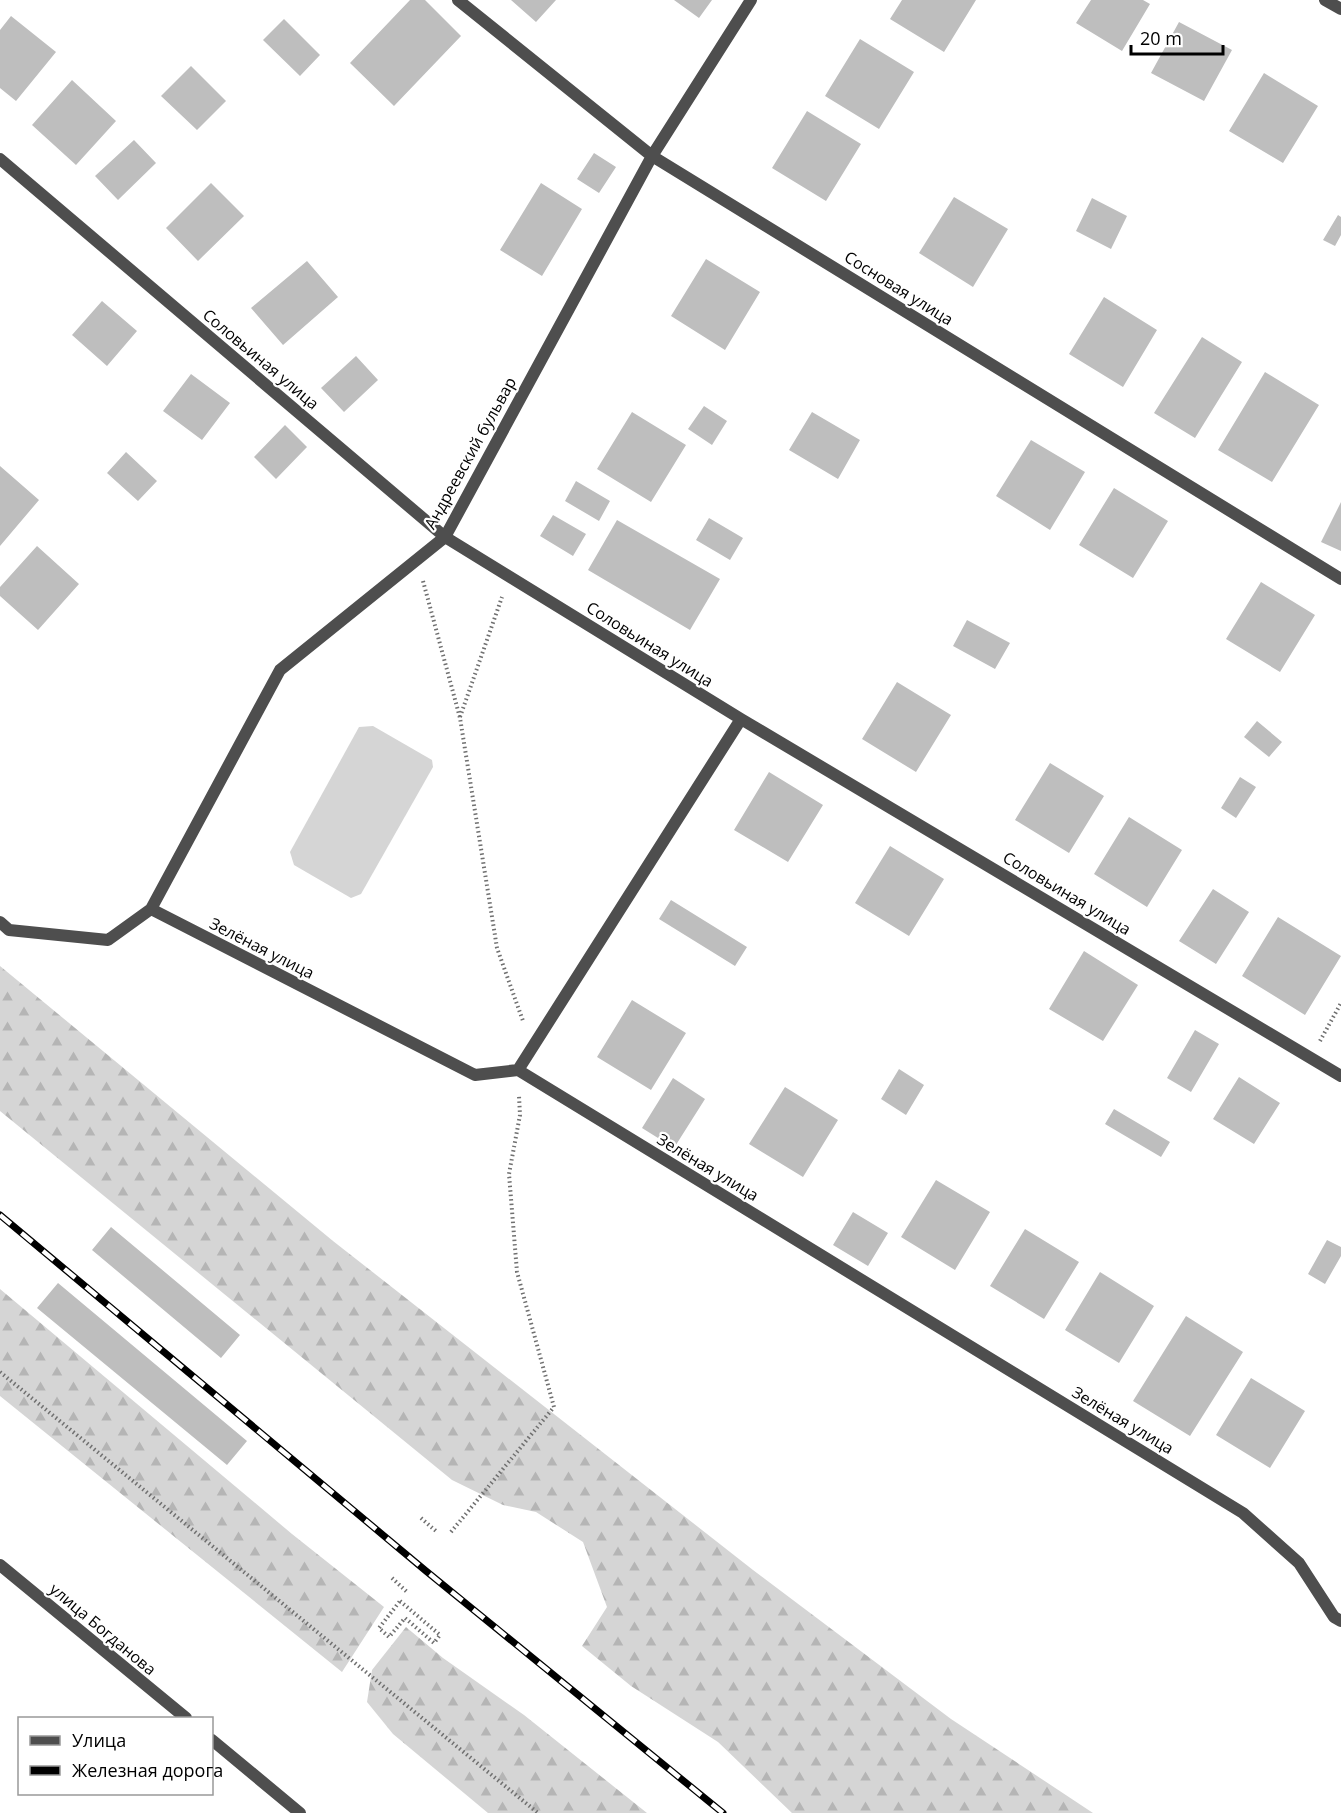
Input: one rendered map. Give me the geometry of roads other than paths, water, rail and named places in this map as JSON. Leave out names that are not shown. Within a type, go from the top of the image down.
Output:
[{"type":"street","name":"Сосновая улица","points":[[458,0],[652,156],[1341,579]]},
{"type":"street","name":"Андреевский бульвар","points":[[151,909],[280,670],[445,537],[652,156],[751,0]]},
{"type":"street","points":[[1325,0],[1341,9]]},
{"type":"street","name":"Соловьиная улица","points":[[0,159],[445,537],[741,719],[1341,1076]]},
{"type":"street","points":[[519,1070],[741,719]]},
{"type":"street","points":[[0,922],[9,930],[108,940],[151,909]]},
{"type":"street","name":"Зелёная улица","points":[[151,909],[475,1075],[519,1070],[1243,1513],[1299,1563],[1334,1617],[1341,1621]]},
{"type":"street","name":"улица Богданова","points":[[0,1565],[184,1717]]},
{"type":"street","points":[[213,1741],[300,1813]]},
{"type":"railway","points":[[0,1215],[426,1571],[723,1813]]}]
